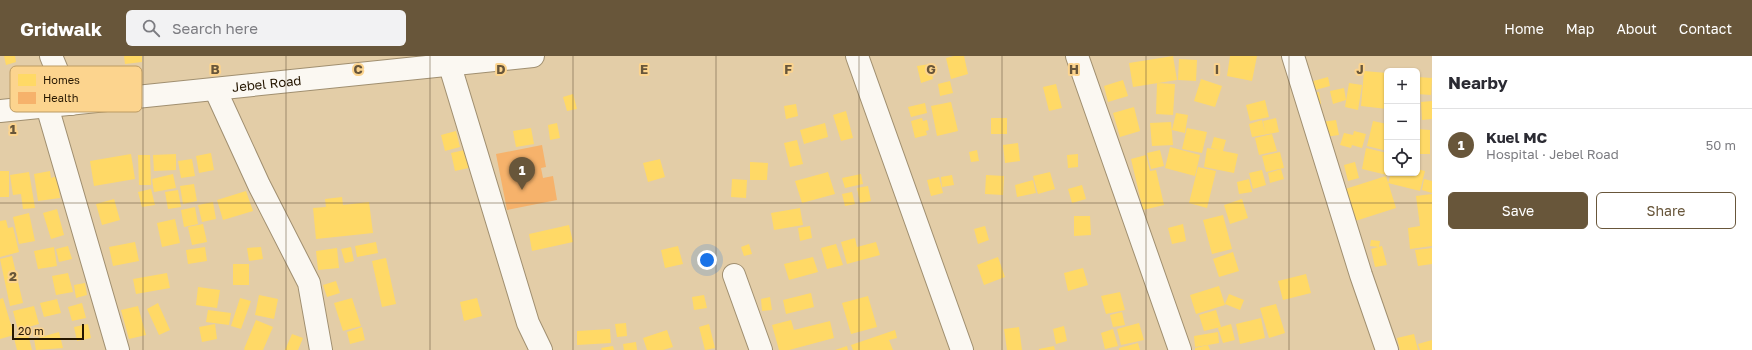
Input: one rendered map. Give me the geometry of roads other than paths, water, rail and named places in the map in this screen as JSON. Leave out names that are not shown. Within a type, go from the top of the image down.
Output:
[{"type":"street","points":[[52,56],[56,66]]},
{"type":"street","name":"Jebel Road","points":[[142,97],[449,60],[533,56]]},
{"type":"street","points":[[856,56],[962,350]]},
{"type":"street","points":[[1077,56],[1180,350]]},
{"type":"street","points":[[1293,56],[1358,268],[1387,350]]},
{"type":"street","points":[[449,60],[497,225],[528,322],[541,350]]},
{"type":"street","points":[[215,89],[259,185],[309,283],[321,350]]},
{"type":"street","name":"Jebel Road","points":[[0,112],[10,111]]},
{"type":"street","points":[[49,112],[118,350]]},
{"type":"street","points":[[734,275],[761,350]]},
{"type":"place","name":"Kuel MC","points":[[522,190]]}]
